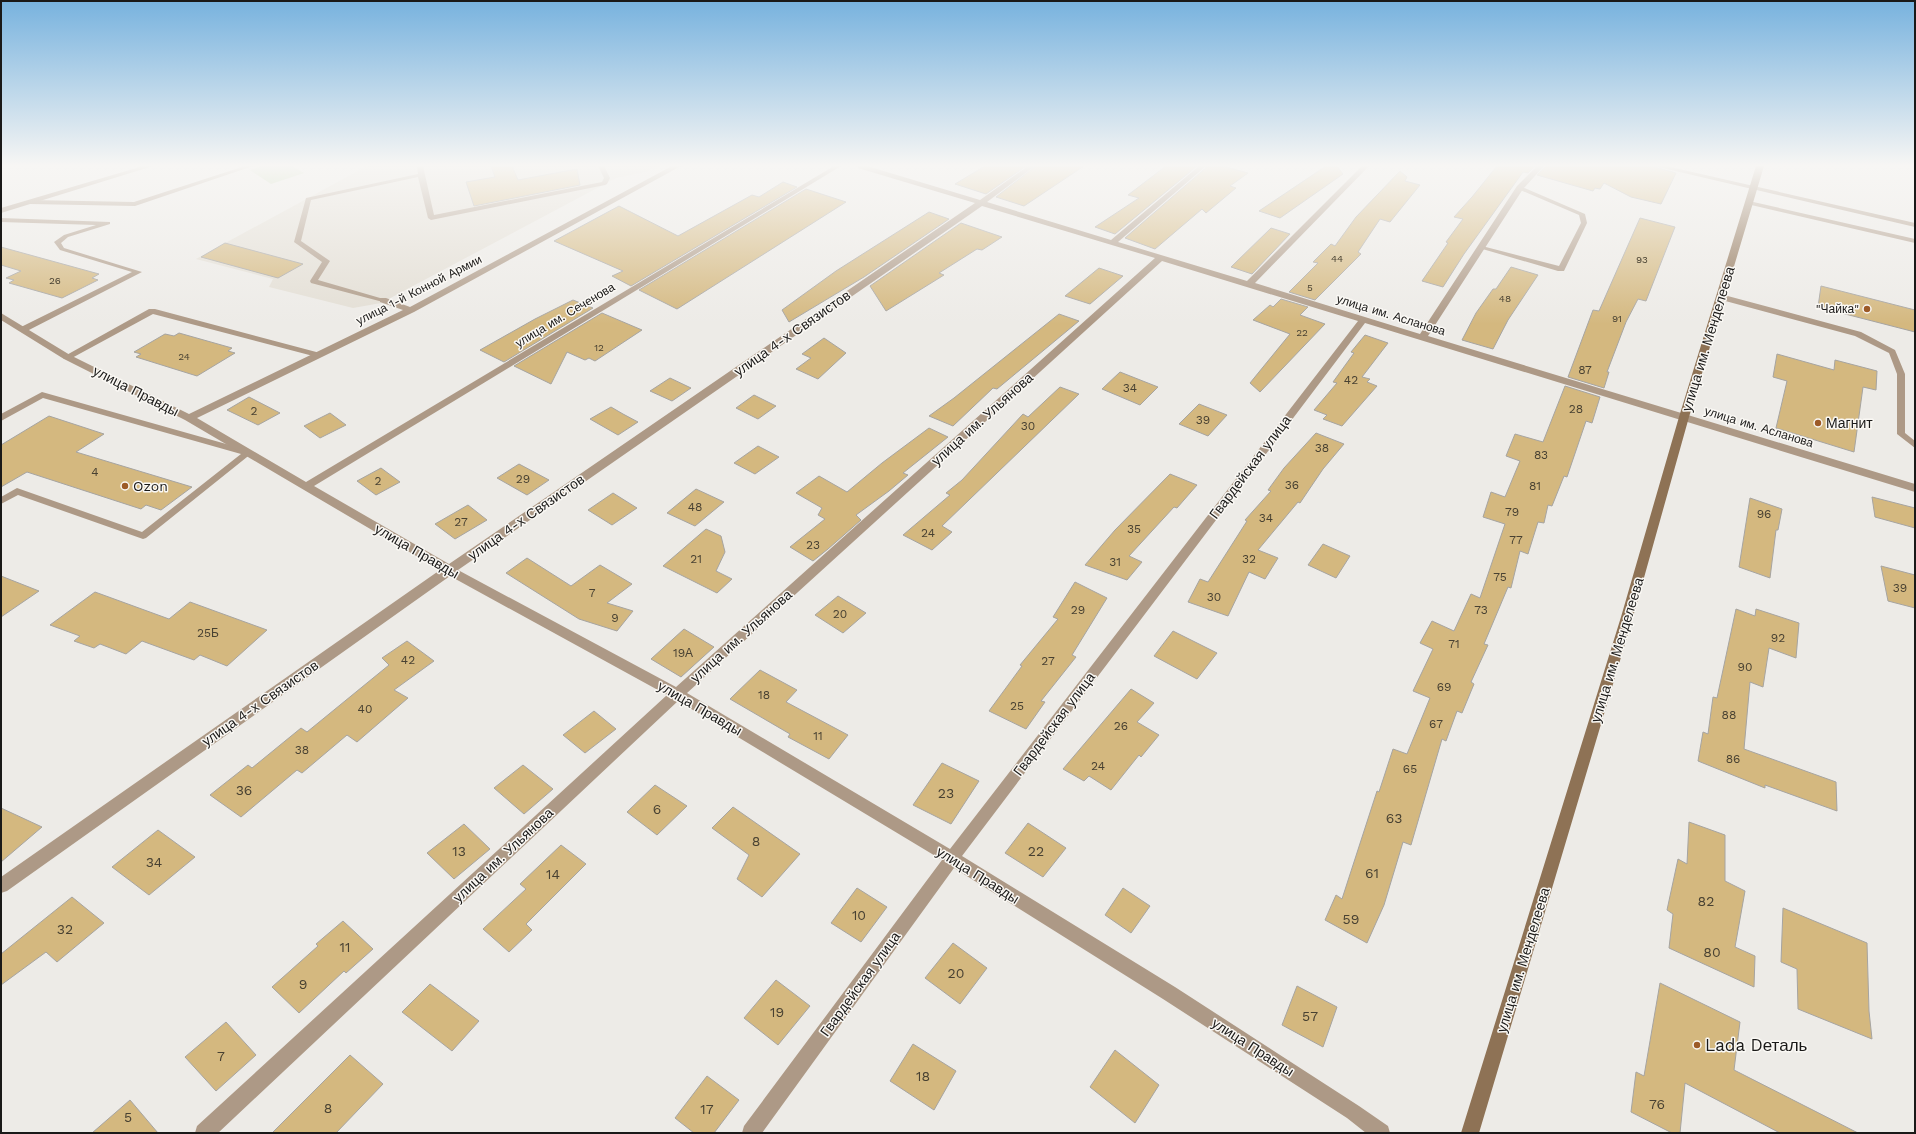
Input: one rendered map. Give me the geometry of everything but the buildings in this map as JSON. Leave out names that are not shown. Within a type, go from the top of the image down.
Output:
[{"type":"main road","name":"улица им. Менделеева","points":[[1470,1133],[1627,617],[1684,418],[1744,219]]},
{"type":"street","name":"улица 1-й Конной Армии","points":[[189,418],[411,310],[579,219]]},
{"type":"street","name":"улица им. Сеченова","points":[[305,487],[750,219]]},
{"type":"street","name":"улица 4-х Связистов","points":[[1,886],[450,570],[958,219]]},
{"type":"street","name":"улица им. Асланова","points":[[1036,219],[1915,488]]},
{"type":"street","points":[[1112,243],[1140,219]]},
{"type":"street","points":[[1248,285],[1314,219]]},
{"type":"street","points":[[1422,338],[1500,219]]},
{"type":"street","points":[[1888,219],[1915,225]]},
{"type":"street","name":"улица им. Ульянова","points":[[204,1133],[677,694],[1160,258]]},
{"type":"street","points":[[382,300],[411,310]]},
{"type":"street","name":"улица Правды","points":[[1,316],[67,357],[189,418],[305,487],[450,570],[677,694],[952,858],[1169,993],[1353,1112],[1381,1133]]},
{"type":"street","name":"Гвардейская улица","points":[[751,1133],[952,858],[1363,320]]},
{"type":"lane","points":[[303,219],[297,242],[326,260],[314,281],[382,300]]},
{"type":"lane","points":[[1482,248],[1561,269],[1567,261],[1584,223],[1583,219]]},
{"type":"lane","points":[[1819,219],[1915,241]]},
{"type":"lane","points":[[1,220],[108,223],[66,236],[57,242],[62,249],[138,272],[24,329]]},
{"type":"lane","points":[[1721,297],[1858,334],[1892,352],[1901,374],[1901,434],[1915,445]]},
{"type":"lane","points":[[67,357],[152,311],[317,355]]},
{"type":"lane","points":[[1,418],[42,395],[248,453]]},
{"type":"lane","points":[[1,501],[17,491],[143,536],[248,453]]},
{"type":"shaded area","points":[[270,219],[539,219],[381,303],[353,308],[269,287],[273,279],[196,259]]},
{"type":"place","name":"\"Чайка\"","points":[[1867,309]]},
{"type":"place","name":"Магнит","points":[[1818,423]]},
{"type":"place","name":"Ozon","points":[[125,486]]},
{"type":"place","name":"Lada Dеталь","points":[[1697,1045]]}]
